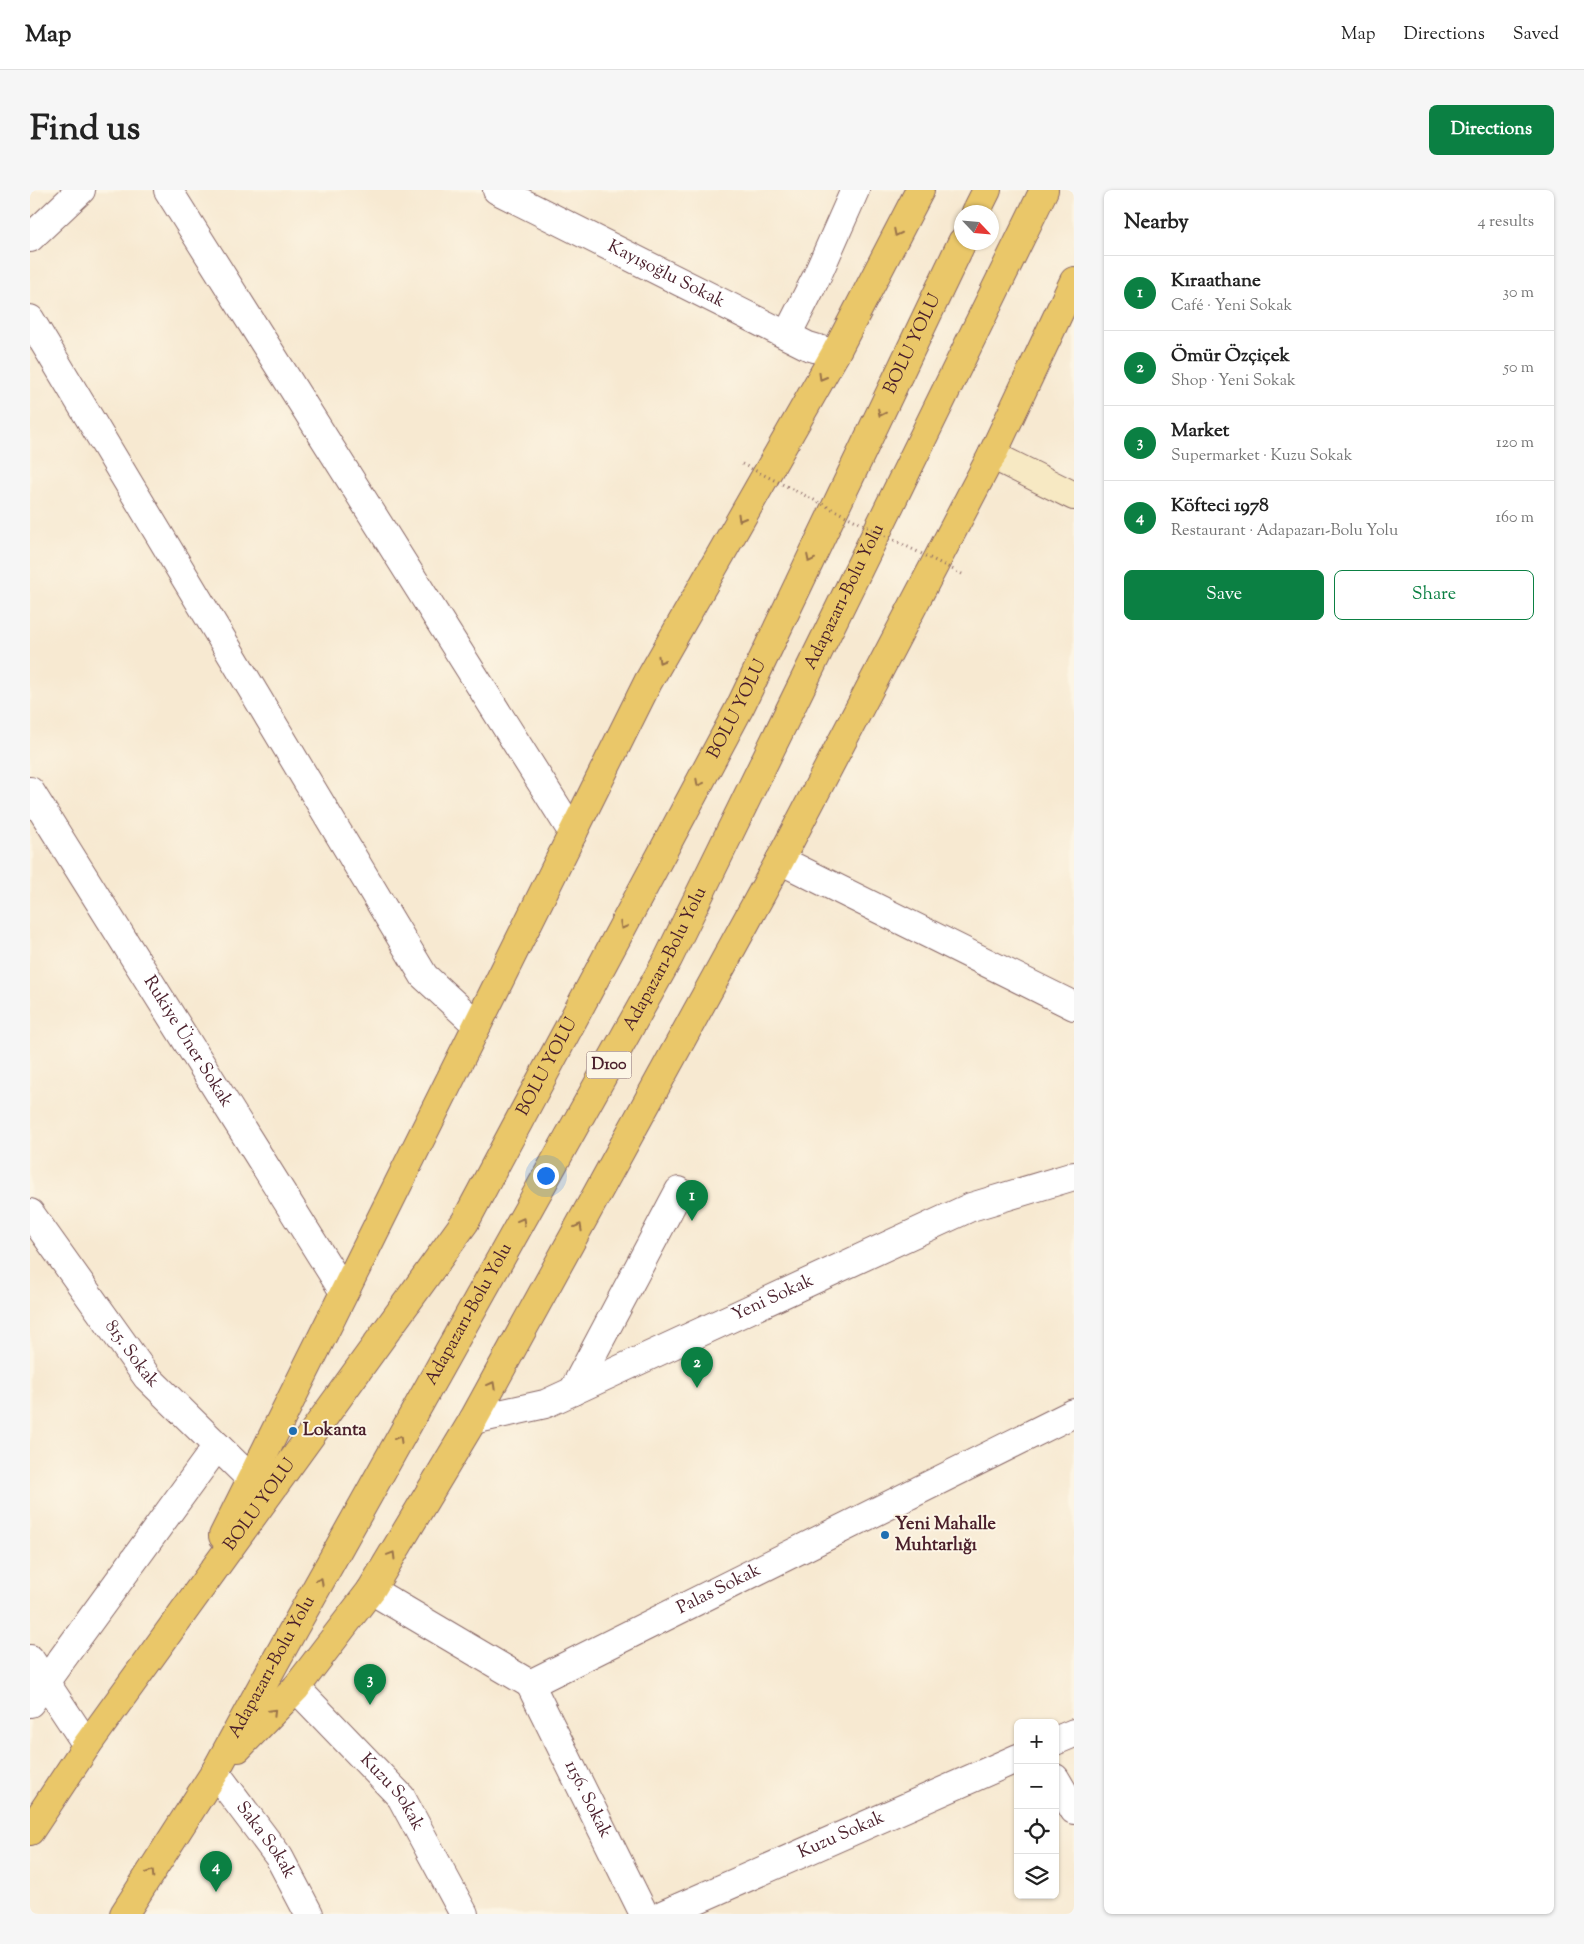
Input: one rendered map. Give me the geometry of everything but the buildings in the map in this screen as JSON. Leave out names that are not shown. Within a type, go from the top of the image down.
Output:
[{"type":"highway","points":[[187,1608],[648,682],[835,354],[920,190]]},
{"type":"highway","points":[[980,205],[987,190]]},
{"type":"highway","name":"Adapazarı-Bolu Yolu","points":[[124,1914],[215,1772],[278,1655],[668,959],[1044,190]]},
{"type":"highway","name":"BOLU YOLU","points":[[30,1831],[81,1754],[465,1222],[741,705],[958,250]]},
{"type":"highway","points":[[215,1772],[296,1688],[371,1590],[473,1420],[780,860],[992,455],[1074,282]]},
{"type":"highway","points":[[30,1800],[81,1754]]},
{"type":"street","points":[[30,238],[81,190]]},
{"type":"street","points":[[168,190],[573,833]]},
{"type":"street","name":"Kayışoğlu Sokak","points":[[497,190],[808,346],[835,354]]},
{"type":"street","points":[[787,335],[817,276],[855,190]]},
{"type":"street","points":[[30,318],[424,976],[477,1025]]},
{"type":"street","points":[[992,455],[1074,496]]},
{"type":"street","name":"Rukiye Üner Sokak","points":[[30,791],[344,1292]]},
{"type":"street","points":[[780,860],[1074,1006]]},
{"type":"street","name":"Yeni Sokak","points":[[473,1420],[546,1404],[971,1207],[1074,1176]]},
{"type":"street","points":[[573,1391],[679,1191]]},
{"type":"street","name":"815. Sokak","points":[[30,1212],[147,1377],[251,1479]]},
{"type":"street","name":"Palas Sokak","points":[[530,1684],[1074,1413]]},
{"type":"street","points":[[38,1692],[217,1446]]},
{"type":"street","points":[[371,1590],[530,1684]]},
{"type":"street","points":[[30,1659],[38,1692],[81,1754]]},
{"type":"street","name":"1156. Sokak","points":[[530,1684],[644,1914]]},
{"type":"street","name":"Kuzu Sokak","points":[[296,1688],[401,1797],[464,1914]]},
{"type":"street","points":[[1059,1739],[1074,1733]]},
{"type":"street","name":"Kuzu Sokak","points":[[664,1914],[1014,1760]]},
{"type":"street","name":"Saka Sokak","points":[[215,1772],[279,1857],[309,1914]]},
{"type":"street","points":[[1059,1785],[1074,1810]]},
{"type":"path","points":[[742,464],[964,576]]},
{"type":"place","name":"Kıraathane","points":[[692,1221]]},
{"type":"place","name":"Ömür Özçiçek","points":[[697,1388]]},
{"type":"place","name":"Lokanta","points":[[293,1431]]},
{"type":"place","name":"Yeni Mahalle Muhtarlığı","points":[[885,1535]]},
{"type":"place","name":"Market","points":[[370,1705]]},
{"type":"place","name":"Köfteci 1978","points":[[216,1892]]}]
